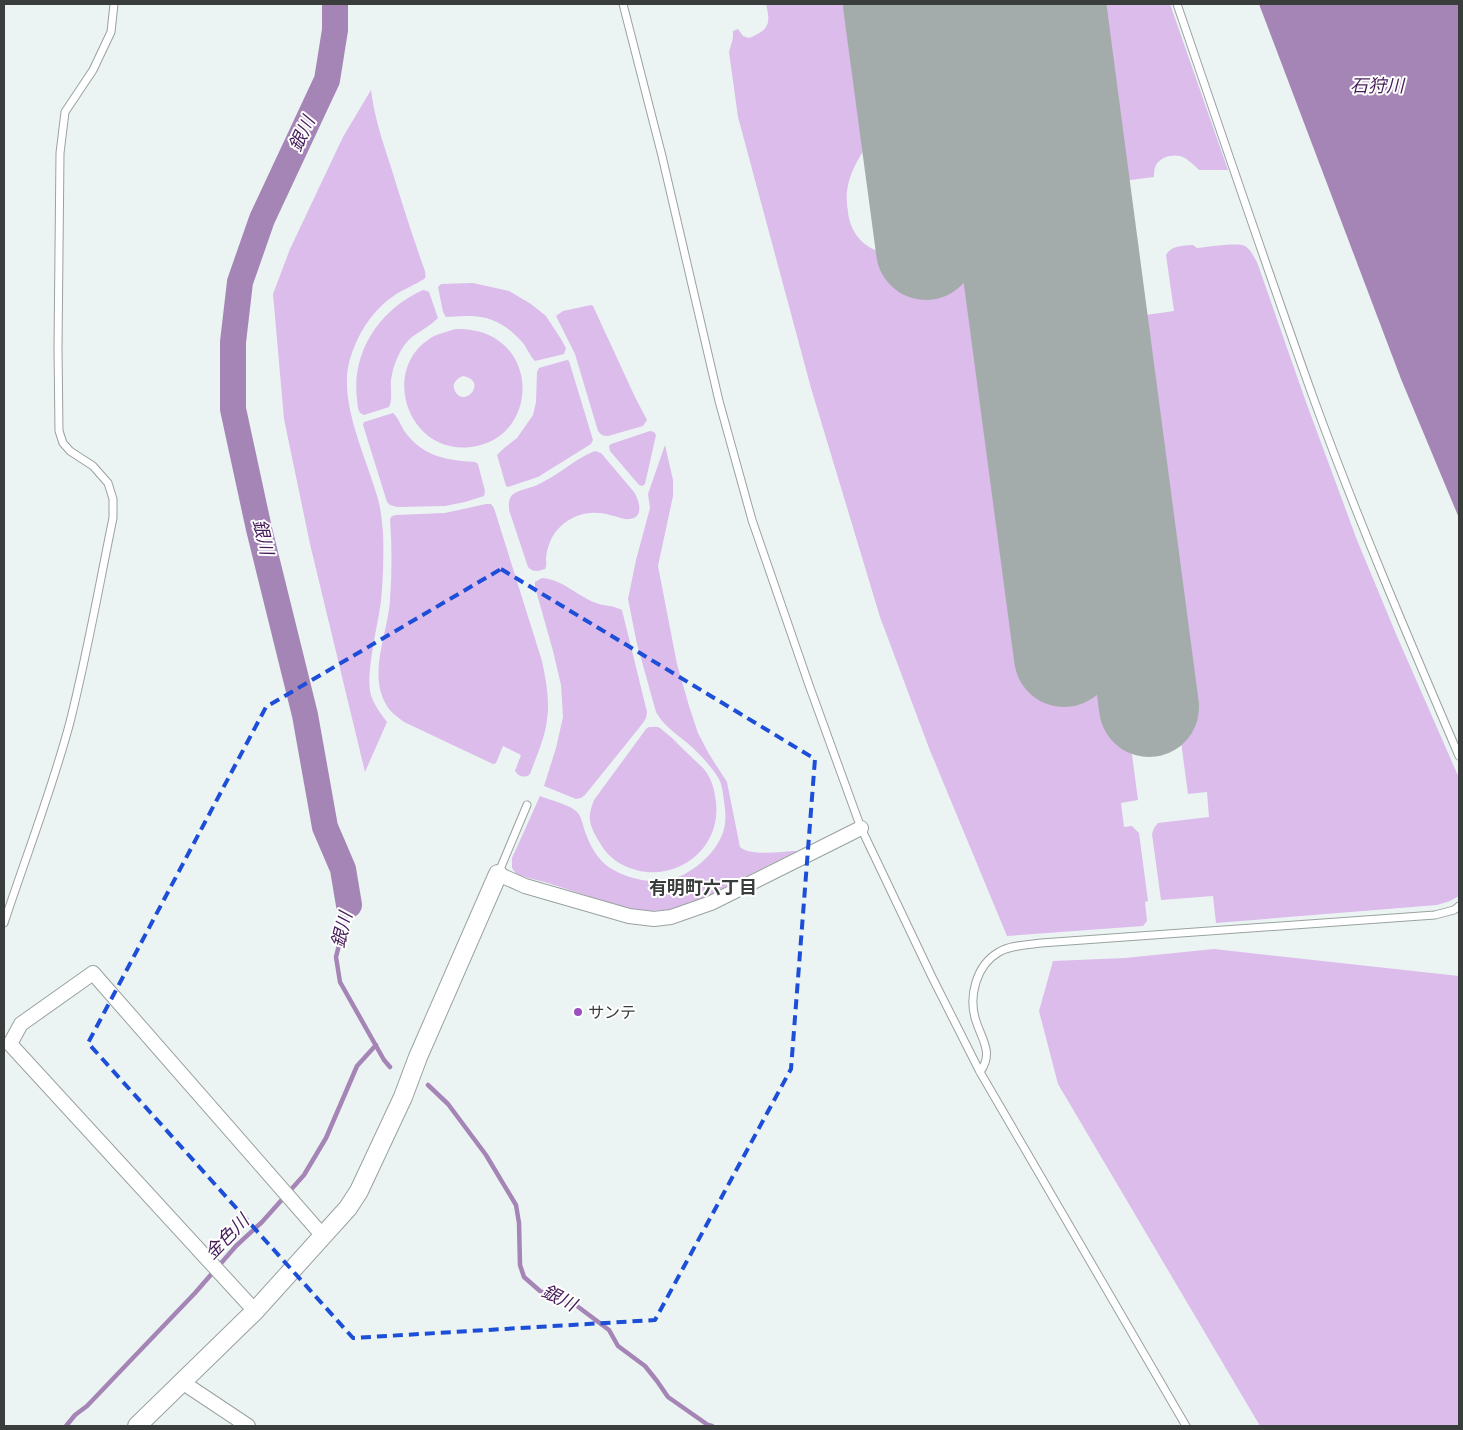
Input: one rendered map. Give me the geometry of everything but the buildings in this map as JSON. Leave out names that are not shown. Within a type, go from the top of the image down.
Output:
[{"type":"street","points":[[137,1426],[255,1311],[348,1208],[359,1191],[403,1097],[498,874],[525,886],[629,916],[671,917],[687,913],[711,903],[862,828]]},
{"type":"street","points":[[255,1311],[7,1042],[21,1024],[93,973],[323,1236]]},
{"type":"street","points":[[182,1382],[248,1426]]},
{"type":"lane","points":[[4,923],[42,813],[70,723],[113,518],[113,499],[108,483],[93,466],[70,451],[63,443],[59,431],[58,349],[60,153],[64,112],[93,70],[111,32],[114,4]]},
{"type":"lane","points":[[623,4],[662,156],[719,401],[752,520],[809,685],[862,828],[932,977],[980,1072],[1186,1426]]},
{"type":"lane","points":[[1177,4],[1314,398],[1405,630],[1459,756]]},
{"type":"lane","points":[[498,874],[527,805]]},
{"type":"lane","points":[[980,1072],[986,1064],[988,1057],[973,1004],[975,986],[983,966],[998,952],[1013,946],[1435,915],[1454,910],[1459,906]]},
{"type":"highlighted area","points":[[501,569],[815,759],[791,1069],[655,1320],[353,1338],[88,1043],[266,707]]},
{"type":"shaded area","points":[[766,4],[864,4],[877,108],[872,133],[849,182],[847,208],[852,228],[861,241],[874,250],[891,253],[945,246],[912,4],[1032,4],[1045,103],[1042,149],[1066,324],[1075,324],[1138,800],[1121,803],[1124,827],[1132,826],[1139,833],[1148,901],[1145,902],[1147,921],[1143,926],[1007,936],[929,748],[880,617],[811,388],[738,117],[729,52],[733,31],[738,29],[743,36],[749,38],[761,32],[767,26],[768,21]]},
{"type":"shaded area","points":[[1038,4],[1076,4],[1089,96],[1086,141],[1092,186],[1071,188],[1066,144],[1051,102]]},
{"type":"shaded area","points":[[1083,4],[1170,4],[1228,170],[1199,170],[1185,158],[1173,155],[1163,158],[1158,162],[1154,177],[1115,182],[1109,137],[1095,95]]},
{"type":"shaded area","points":[[371,90],[381,137],[425,271],[425,278],[398,293],[372,316],[352,353],[347,379],[351,414],[378,499],[383,533],[381,601],[371,663],[370,686],[374,702],[387,722],[365,772],[310,544],[284,419],[273,294],[290,249],[343,137]]},
{"type":"shaded area","points":[[1193,245],[1197,248],[1229,245],[1245,246],[1257,262],[1357,540],[1459,778],[1459,896],[1450,901],[1437,905],[1216,923],[1213,896],[1161,900],[1152,834],[1154,828],[1158,823],[1209,817],[1207,792],[1188,794],[1124,318],[1174,311],[1166,255],[1171,249]]},
{"type":"shaded area","points":[[473,283],[509,291],[531,304],[546,316],[566,348],[564,354],[535,361],[523,343],[497,322],[474,316],[446,317],[443,312],[438,287],[441,284]]},
{"type":"shaded area","points":[[423,290],[429,292],[438,318],[412,337],[401,351],[395,362],[392,374],[389,407],[364,415],[359,411],[358,407],[356,382],[364,349],[382,320],[394,308]]},
{"type":"shaded area","points":[[591,305],[647,420],[643,426],[608,436],[602,435],[598,431],[575,354],[556,316],[563,311]]},
{"type":"shaded area","points":[[1118,318],[1172,723],[1157,742],[1137,727],[1081,323]]},
{"type":"shaded area","points":[[456,329],[484,333],[504,345],[517,363],[522,384],[520,405],[511,424],[495,439],[471,447],[449,446],[430,437],[416,424],[408,406],[404,387],[407,368],[417,350],[434,336]],"holes":[[[463,376],[474,383],[472,392],[464,397],[459,396],[454,388],[455,382]]]},
{"type":"shaded area","points":[[569,361],[593,440],[591,444],[538,477],[508,487],[506,486],[497,455],[517,438],[533,415],[539,368]]},
{"type":"shaded area","points":[[393,413],[412,440],[428,452],[436,456],[478,464],[485,491],[484,496],[445,506],[397,507],[390,505],[387,502],[363,425],[364,422]]},
{"type":"shaded area","points":[[650,431],[656,435],[645,484],[642,486],[639,485],[610,451],[609,446]]},
{"type":"shaded area","points":[[665,445],[673,480],[673,496],[658,566],[677,664],[689,706],[698,733],[727,782],[740,847],[759,853],[797,851],[689,905],[671,910],[631,910],[517,875],[512,868],[512,858],[540,796],[575,810],[581,817],[595,853],[602,861],[610,868],[636,879],[655,881],[683,875],[710,854],[723,832],[725,812],[719,779],[703,758],[664,723],[656,712],[637,644],[628,599],[650,508],[648,494]]},
{"type":"shaded area","points":[[595,451],[601,453],[634,492],[638,499],[639,512],[634,518],[627,519],[590,513],[577,516],[565,522],[552,537],[547,550],[545,569],[532,570],[528,567],[509,510],[509,502],[512,495],[518,491],[538,485]]},
{"type":"shaded area","points":[[491,504],[494,508],[542,661],[546,683],[548,713],[546,727],[530,774],[524,777],[515,771],[521,755],[503,746],[496,763],[493,764],[404,722],[387,706],[381,694],[379,681],[380,654],[390,600],[392,560],[390,519],[396,515],[445,513]]},
{"type":"shaded area","points":[[542,578],[564,585],[599,604],[622,610],[647,712],[643,723],[585,795],[576,799],[544,786],[563,717],[561,685],[535,587],[535,582]]},
{"type":"shaded area","points":[[649,727],[660,728],[704,769],[711,782],[716,802],[716,821],[710,837],[701,851],[688,862],[673,869],[656,872],[639,871],[621,864],[612,858],[604,849],[590,822],[590,812],[594,800]]},
{"type":"shaded area","points":[[1214,949],[1459,976],[1459,1426],[1260,1426],[1058,1084],[1039,1011],[1053,961],[1125,958]]},
{"type":"water","name":"石狩川","points":[[1259,4],[1459,4],[1459,518],[1401,379]]},
{"type":"waterway","name":"銀川","points":[[335,4],[335,30],[327,80],[262,219],[240,282],[233,342],[233,409],[259,529],[305,715],[325,827],[343,869],[349,905]]},
{"type":"waterway","name":"銀川","points":[[349,905],[336,957],[340,982],[384,1060],[390,1067]]},
{"type":"waterway","name":"金色川","points":[[66,1426],[195,1293],[236,1246],[262,1222],[304,1175],[326,1138],[357,1066],[376,1045]]},
{"type":"waterway","name":"銀川","points":[[428,1085],[448,1104],[486,1155],[516,1205],[519,1223],[520,1265],[524,1277],[540,1291],[577,1306],[609,1330],[618,1346],[645,1366],[668,1397],[712,1426]]},
{"type":"runway","points":[[893,4],[926,250]]},
{"type":"runway","points":[[977,4],[1064,657]]},
{"type":"runway","points":[[1056,4],[1149,707]]},
{"type":"place","name":"サンテ","points":[[578,1012]]},
{"type":"district","name":"有明町六丁目","points":[[703,888]]}]
